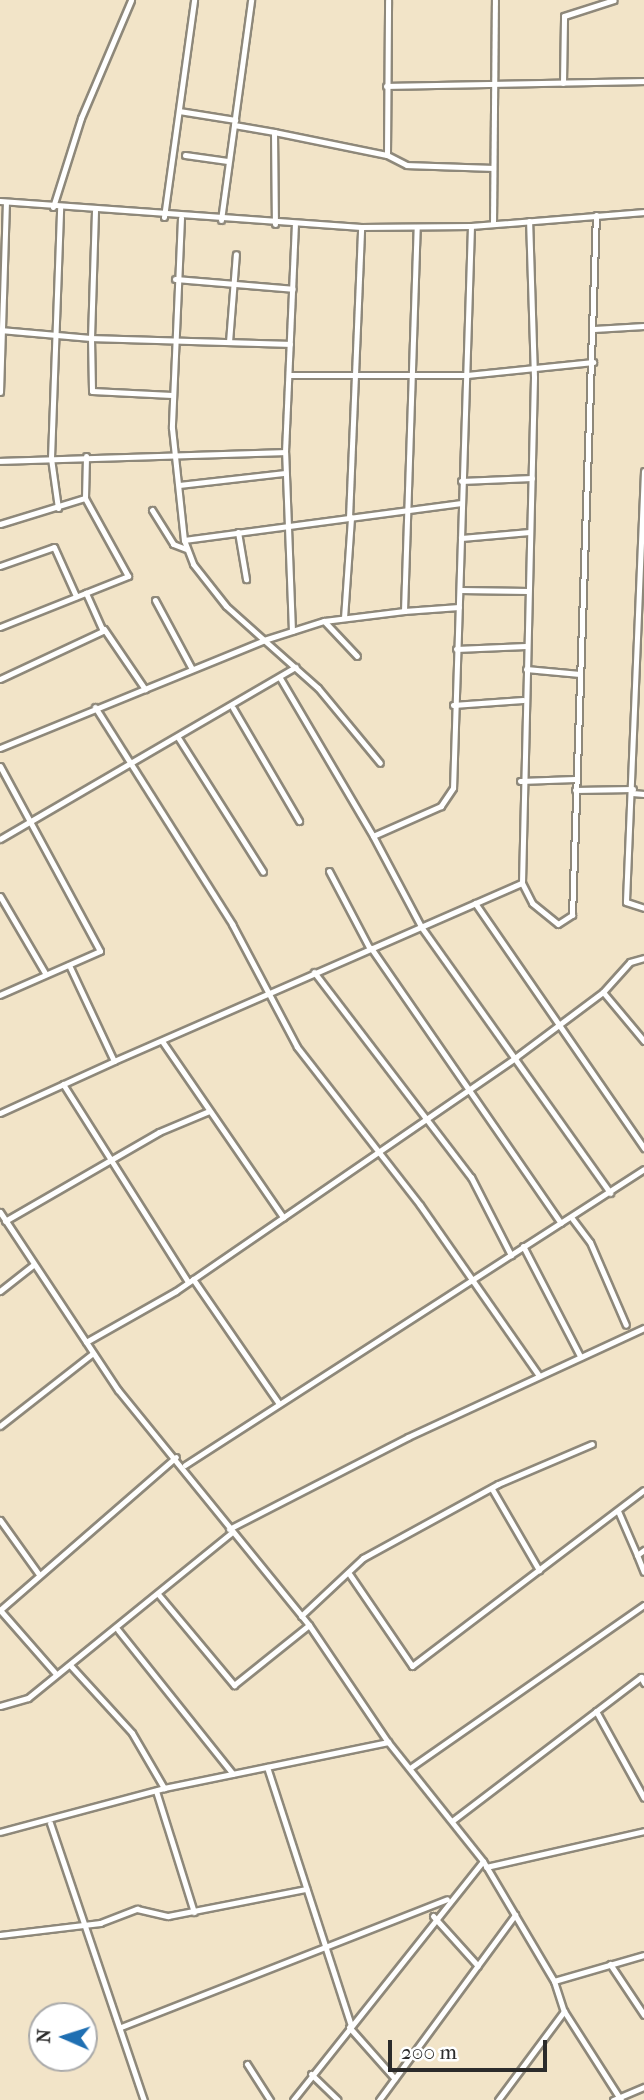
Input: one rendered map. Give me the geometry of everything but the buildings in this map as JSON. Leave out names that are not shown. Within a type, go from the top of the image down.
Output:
[{"type":"street","points":[[58,509],[51,458],[58,336],[56,208],[81,118],[131,0]]},
{"type":"street","points":[[164,217],[194,0]]},
{"type":"street","points":[[221,220],[251,0]]},
{"type":"street","points":[[387,155],[388,0]]},
{"type":"street","points":[[493,224],[495,0]]},
{"type":"street","points":[[563,83],[564,16],[614,0]]},
{"type":"street","points":[[386,86],[494,80],[563,83],[644,81]]},
{"type":"street","points":[[179,111],[387,155],[407,165],[493,168]]},
{"type":"street","points":[[274,132],[275,224]]},
{"type":"street","points":[[185,155],[228,161]]},
{"type":"street","points":[[0,392],[3,201],[164,217],[361,227],[471,226],[644,212]]},
{"type":"street","points":[[95,211],[90,338],[92,391],[172,395]]},
{"type":"street","points":[[529,221],[534,370],[526,669],[520,781],[522,883],[532,903],[558,924],[567,922],[573,905],[575,779],[593,362],[596,215]]},
{"type":"street","points":[[181,218],[175,279],[172,395],[173,451],[186,549],[226,606],[296,667],[380,763]]},
{"type":"street","points":[[292,631],[285,452],[295,225]]},
{"type":"street","points":[[373,836],[450,797],[460,590],[460,503],[471,226]]},
{"type":"street","points":[[344,618],[361,227]]},
{"type":"street","points":[[404,611],[409,374],[417,227]]},
{"type":"street","points":[[229,342],[236,254]]},
{"type":"street","points":[[175,279],[293,289]]},
{"type":"street","points":[[594,329],[644,326]]},
{"type":"street","points":[[2,330],[90,338],[290,344]]},
{"type":"street","points":[[289,375],[467,375],[593,362]]},
{"type":"street","points":[[0,461],[173,451],[285,452]]},
{"type":"street","points":[[0,627],[128,576],[85,498],[86,456]]},
{"type":"street","points":[[644,471],[641,630],[635,685],[626,902],[644,908]]},
{"type":"street","points":[[179,485],[285,473]]},
{"type":"street","points":[[461,481],[532,478]]},
{"type":"street","points":[[0,524],[58,509],[85,498]]},
{"type":"street","points":[[184,540],[406,508],[460,503]]},
{"type":"street","points":[[152,510],[173,544],[186,549]]},
{"type":"street","points":[[238,532],[246,579]]},
{"type":"street","points":[[461,538],[530,532]]},
{"type":"street","points":[[0,566],[54,547],[76,596]]},
{"type":"street","points":[[460,590],[528,591]]},
{"type":"street","points":[[86,593],[104,629],[145,689]]},
{"type":"street","points":[[155,600],[192,669]]},
{"type":"street","points":[[0,748],[264,640],[324,621],[344,618],[370,620],[404,611],[459,607]]},
{"type":"street","points":[[324,621],[357,656]]},
{"type":"street","points":[[0,679],[104,629]]},
{"type":"street","points":[[456,649],[526,646]]},
{"type":"street","points":[[0,839],[180,739],[296,667]]},
{"type":"street","points":[[526,669],[580,674]]},
{"type":"street","points":[[280,678],[373,836],[422,928],[610,1193]]},
{"type":"street","points":[[635,685],[644,685]]},
{"type":"street","points":[[453,705],[523,700]]},
{"type":"street","points":[[95,707],[269,993],[297,1047],[474,1280],[538,1374]]},
{"type":"street","points":[[233,708],[299,821]]},
{"type":"street","points":[[180,739],[263,872]]},
{"type":"street","points":[[0,766],[2,774],[34,820],[100,951],[0,995]]},
{"type":"street","points":[[520,781],[575,779]]},
{"type":"street","points":[[575,790],[632,791],[644,794]]},
{"type":"street","points":[[329,871],[371,948],[435,1045],[470,1086],[561,1223]]},
{"type":"street","points":[[0,1113],[314,972],[522,883]]},
{"type":"street","points":[[0,896],[45,973]]},
{"type":"street","points":[[475,903],[644,1148]]},
{"type":"street","points":[[86,1342],[118,1329],[191,1281],[377,1149],[516,1057],[603,992],[631,962],[644,958]]},
{"type":"street","points":[[69,965],[114,1061]]},
{"type":"street","points":[[314,972],[471,1177],[511,1255]]},
{"type":"street","points":[[603,992],[644,1041]]},
{"type":"street","points":[[162,1041],[283,1217]]},
{"type":"street","points":[[63,1084],[108,1160],[278,1402]]},
{"type":"street","points":[[5,1221],[108,1160],[209,1111]]},
{"type":"street","points":[[185,1465],[278,1402],[474,1280],[644,1169]]},
{"type":"street","points":[[0,1212],[93,1353],[185,1465],[231,1530],[309,1625],[388,1742],[484,1864],[554,1981],[564,2011],[617,2098],[644,2087]]},
{"type":"street","points":[[571,1217],[590,1242],[626,1325]]},
{"type":"street","points":[[523,1246],[580,1356]]},
{"type":"street","points":[[0,1291],[33,1265]]},
{"type":"street","points":[[0,1706],[28,1698],[56,1674],[118,1630],[231,1530],[538,1374],[644,1328]]},
{"type":"street","points":[[0,1414],[3,1424],[93,1353]]},
{"type":"street","points":[[302,1616],[350,1575],[363,1558],[492,1489],[592,1444]]},
{"type":"street","points":[[56,1674],[0,1610],[38,1573],[176,1457]]},
{"type":"street","points":[[492,1489],[539,1570]]},
{"type":"street","points":[[350,1575],[412,1666],[644,1490]]},
{"type":"street","points":[[618,1511],[644,1572]]},
{"type":"street","points":[[0,1520],[38,1573]]},
{"type":"street","points":[[637,1555],[644,1550]]},
{"type":"street","points":[[158,1594],[234,1685],[309,1625]]},
{"type":"street","points":[[410,1768],[644,1605]]},
{"type":"street","points":[[118,1630],[233,1774]]},
{"type":"street","points":[[70,1665],[132,1733],[164,1788]]},
{"type":"street","points":[[452,1821],[643,1678]]},
{"type":"street","points":[[596,1711],[644,1798]]},
{"type":"street","points":[[0,1832],[50,1823],[164,1788],[388,1742]]},
{"type":"street","points":[[268,1767],[350,2026],[395,2079]]},
{"type":"street","points":[[156,1791],[194,1912]]},
{"type":"street","points":[[50,1823],[144,2100]]},
{"type":"street","points":[[293,2100],[433,1916],[484,1864],[644,1831]]},
{"type":"street","points":[[0,1935],[85,1923],[137,1909],[155,1916],[194,1912],[306,1889]]},
{"type":"street","points":[[121,2027],[447,1899]]},
{"type":"street","points":[[379,2100],[515,1915]]},
{"type":"street","points":[[433,1916],[478,1966]]},
{"type":"street","points":[[554,1981],[644,1955]]},
{"type":"street","points":[[610,1964],[644,2015]]},
{"type":"street","points":[[498,2100],[564,2011]]},
{"type":"street","points":[[247,2064],[270,2100]]},
{"type":"street","points":[[311,2074],[338,2100]]}]
